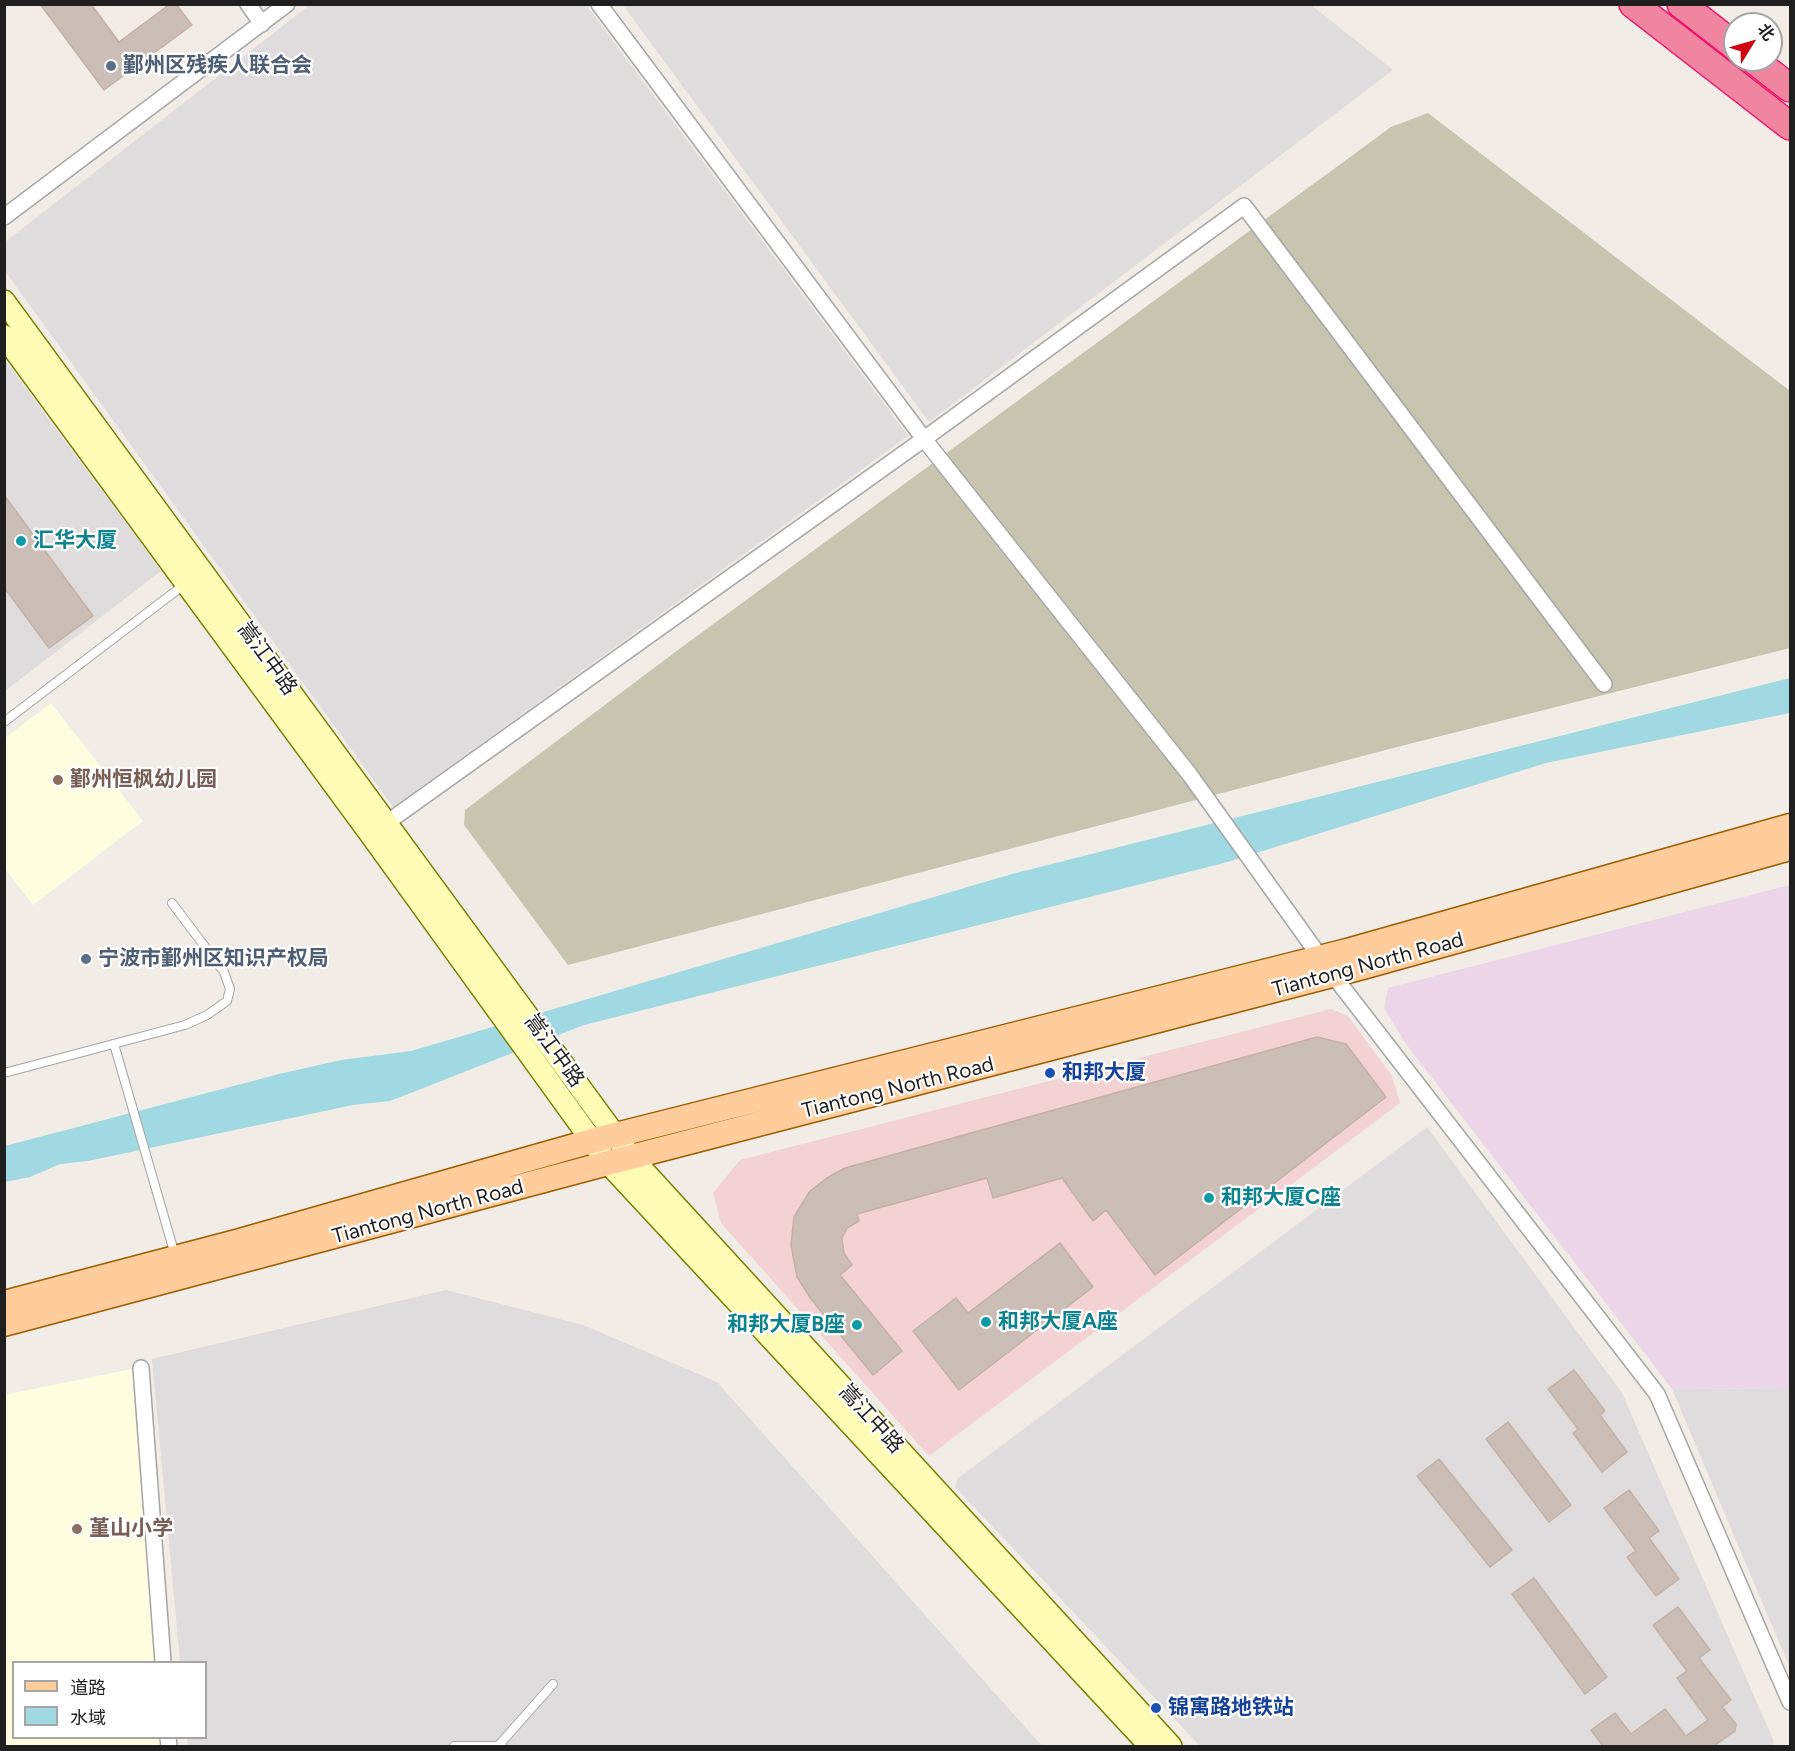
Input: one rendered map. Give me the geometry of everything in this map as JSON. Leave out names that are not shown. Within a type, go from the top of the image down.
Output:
[{"type":"highway","points":[[1633,4],[1791,126]]},
{"type":"highway","points":[[1681,4],[1723,37]]},
{"type":"highway","points":[[1770,72],[1791,88]]},
{"type":"main road","name":"嵩江中路","points":[[4,301],[379,829],[468,971],[608,1163],[1150,1746]]},
{"type":"main road","name":"嵩江中路","points":[[4,336],[186,583],[379,829],[631,1157],[1171,1746]]},
{"type":"main road","name":"Tiantong North Road","points":[[4,1324],[631,1157],[1328,966],[1567,899],[1791,826]]},
{"type":"main road","name":"Tiantong North Road","points":[[1328,966],[1347,951],[1791,848]]},
{"type":"main road","points":[[4,1303],[176,1258],[615,1135],[1328,966]]},
{"type":"street","points":[[248,4],[262,24]]},
{"type":"street","points":[[4,217],[287,4]]},
{"type":"street","points":[[599,4],[924,440],[1190,775],[1328,966],[1657,1394],[1791,1702]]},
{"type":"street","points":[[379,829],[924,440],[1244,206],[1604,684]]},
{"type":"street","points":[[141,1368],[163,1661]]},
{"type":"lane","points":[[4,722],[186,583]]},
{"type":"lane","points":[[4,1073],[185,1025],[207,1015],[226,1001],[230,989],[224,972],[172,903]]},
{"type":"lane","points":[[114,1044],[176,1258]]},
{"type":"lane","points":[[453,1746],[500,1746],[553,1684]]},
{"type":"shaded area","points":[[311,4],[586,5],[908,436],[393,807],[5,271],[5,242]]},
{"type":"shaded area","points":[[623,5],[1311,5],[1393,70],[929,422]]},
{"type":"shaded area","points":[[1428,113],[1790,391],[1790,648],[1401,746],[568,965],[464,825],[465,810],[682,647],[1391,127]]},
{"type":"shaded area","points":[[5,360],[161,571],[5,691]]},
{"type":"shaded area","name":"鄞州恒枫幼儿园","points":[[51,703],[143,821],[33,905],[5,869],[5,738]]},
{"type":"shaded area","points":[[1790,885],[1790,1388],[1672,1389],[1406,1044],[1384,1008],[1388,988]]},
{"type":"shaded area","points":[[1331,1009],[1348,1016],[1392,1076],[1400,1103],[929,1456],[721,1223],[713,1193],[740,1160]]},
{"type":"shaded area","points":[[1427,1127],[1622,1393],[1774,1742],[1772,1746],[1200,1746],[955,1487],[957,1479]]},
{"type":"shaded area","points":[[446,1290],[583,1325],[717,1382],[1042,1746],[188,1746],[187,1739],[207,1739],[207,1661],[180,1661],[152,1359]]},
{"type":"shaded area","name":"堇山小学","points":[[137,1368],[159,1661],[12,1661],[12,1739],[164,1739],[165,1746],[5,1746],[4,1395]]},
{"type":"shaded area","points":[[1790,1388],[1790,1668],[1672,1389]]},
{"type":"water","points":[[1790,678],[1790,713],[1546,763],[1224,863],[584,1025],[390,1101],[353,1105],[88,1161],[60,1164],[30,1177],[5,1182],[5,1146],[283,1073],[341,1060],[411,1051],[1012,874]]},
{"type":"building","name":"鄞州区残疾人联合会","points":[[40,4],[91,4],[119,42],[170,4],[176,4],[192,25],[104,90]]},
{"type":"building","name":"汇华大厦","points":[[4,495],[93,616],[49,648],[4,587]]},
{"type":"building","points":[[1317,1037],[1346,1044],[1386,1097],[1155,1275],[1106,1210],[1093,1221],[1062,1178],[993,1198],[987,1178],[857,1214],[859,1221],[847,1228],[842,1238],[844,1253],[852,1265],[840,1275],[902,1351],[873,1375],[811,1299],[797,1277],[791,1245],[794,1217],[810,1191],[845,1168]]},
{"type":"building","name":"和邦大厦A座","points":[[1060,1243],[1093,1287],[959,1390],[913,1331],[956,1298],[968,1313]]},
{"type":"building","points":[[1574,1370],[1605,1411],[1600,1415],[1627,1452],[1602,1472],[1573,1433],[1578,1429],[1548,1389]]},
{"type":"building","points":[[1508,1422],[1571,1505],[1549,1522],[1486,1439]]},
{"type":"building","points":[[1439,1459],[1512,1550],[1490,1567],[1417,1476]]},
{"type":"building","points":[[1629,1490],[1659,1531],[1649,1538],[1679,1579],[1656,1596],[1627,1557],[1636,1551],[1604,1508]]},
{"type":"building","points":[[1534,1578],[1607,1677],[1585,1694],[1512,1594]]},
{"type":"building","points":[[1678,1607],[1710,1650],[1699,1658],[1731,1700],[1722,1707],[1736,1724],[1735,1731],[1714,1746],[1603,1746],[1591,1730],[1615,1713],[1631,1734],[1665,1709],[1686,1736],[1708,1720],[1677,1678],[1687,1671],[1653,1625]]},
{"type":"place","name":"鄞州区残疾人联合会","points":[[111,66]]},
{"type":"place","name":"汇华大厦","points":[[21,541]]},
{"type":"place","name":"鄞州恒枫幼儿园","points":[[58,780]]},
{"type":"place","name":"宁波市鄞州区知识产权局","points":[[86,959]]},
{"type":"place","name":"和邦大厦","points":[[1050,1073]]},
{"type":"place","name":"和邦大厦C座","points":[[1209,1198]]},
{"type":"place","name":"和邦大厦A座","points":[[986,1322]]},
{"type":"place","name":"和邦大厦B座","points":[[857,1325]]},
{"type":"place","name":"堇山小学","points":[[77,1529]]},
{"type":"place","name":"锦寓路地铁站","points":[[1156,1708]]}]
